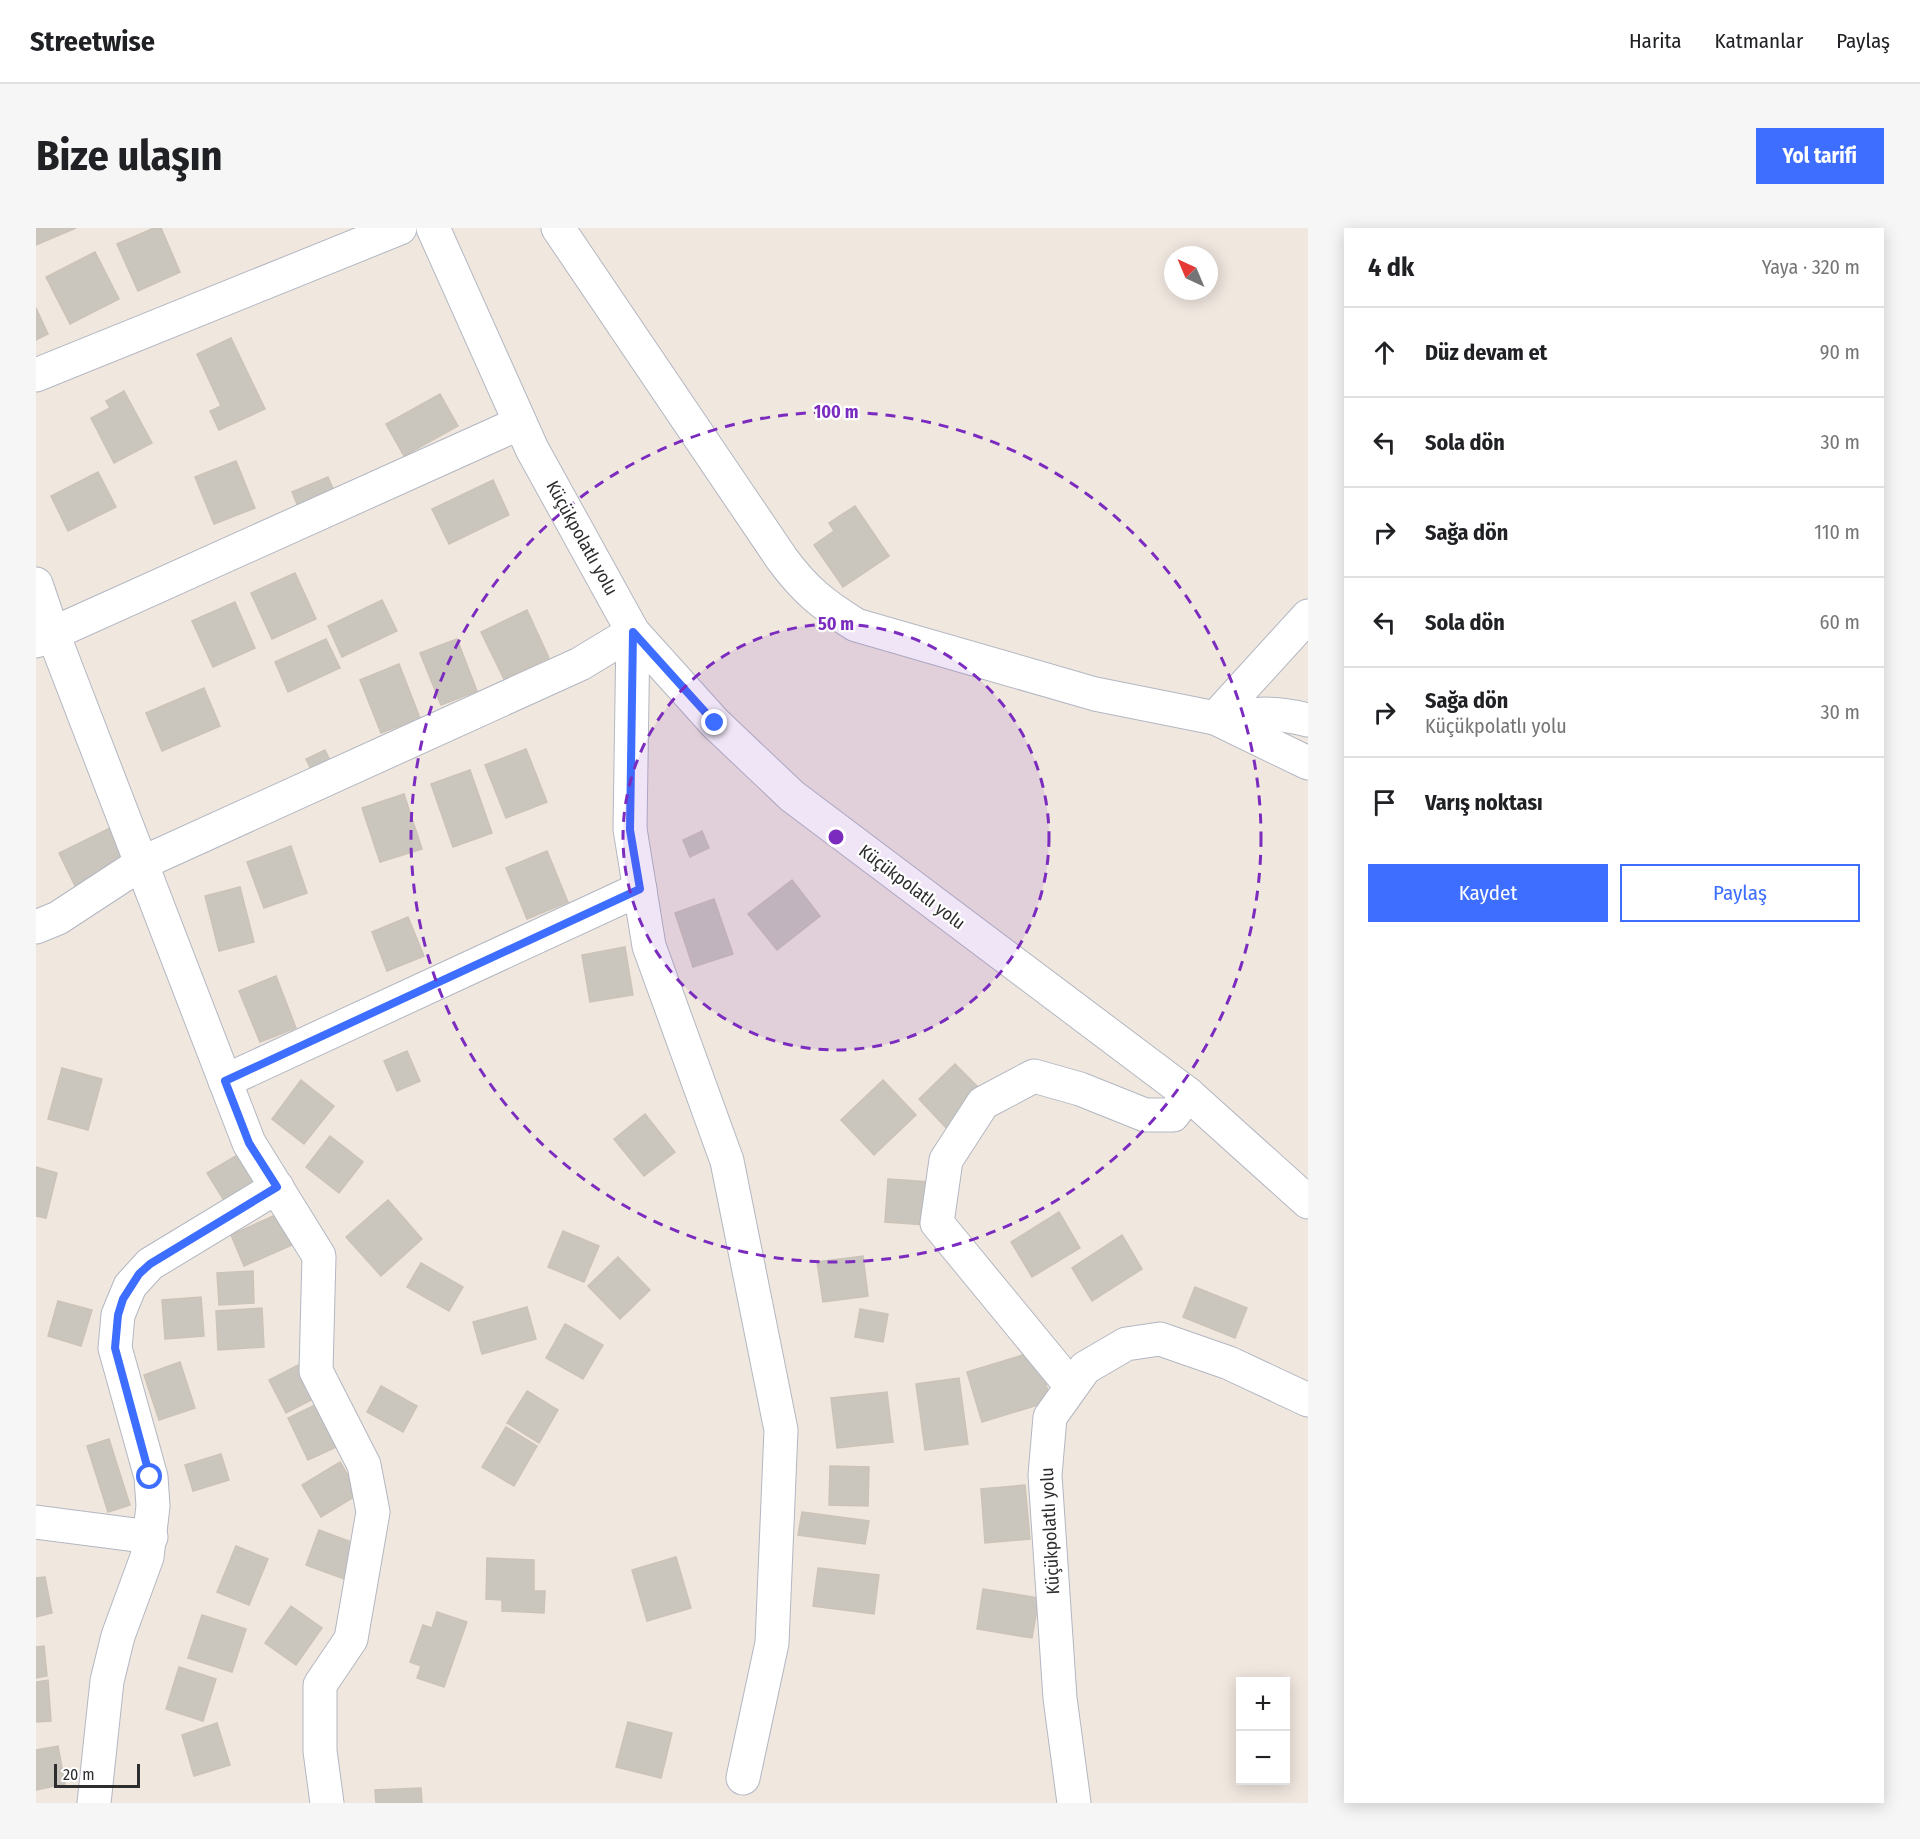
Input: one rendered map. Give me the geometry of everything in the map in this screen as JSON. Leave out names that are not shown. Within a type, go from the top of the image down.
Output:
[{"type":"street","points":[[36,375],[400,228]]},
{"type":"street","name":"Küçükpolatlı yolu","points":[[433,228],[532,449],[633,632],[715,723],[792,796],[1188,1094],[1308,1202]]},
{"type":"street","points":[[558,228],[782,559],[801,584],[825,606],[856,625],[1095,694],[1215,717],[1308,763]]},
{"type":"street","points":[[45,637],[520,423]]},
{"type":"street","points":[[36,584],[45,637],[142,863],[249,1143],[319,1256],[316,1371],[364,1465],[373,1512],[351,1639],[320,1685],[320,1751],[327,1803]]},
{"type":"street","points":[[1215,717],[1308,615]]},
{"type":"street","points":[[36,927],[58,918],[142,863],[580,664],[633,632]]},
{"type":"street","points":[[633,632],[630,830],[649,946],[727,1161],[781,1430],[772,1643],[743,1778]]},
{"type":"street","points":[[1215,717],[1252,713],[1286,714],[1308,720]]},
{"type":"street","points":[[225,1081],[640,889]]},
{"type":"street","points":[[1071,1386],[937,1223],[946,1160],[983,1103],[1034,1076],[1080,1089],[1145,1114],[1173,1115],[1188,1094]]},
{"type":"street","points":[[94,1803],[107,1681],[118,1636],[144,1568],[151,1537],[153,1506],[150,1477],[115,1348],[118,1315],[123,1299],[139,1274],[150,1264],[277,1187]]},
{"type":"street","name":"Küçükpolatlı yolu","points":[[1074,1803],[1060,1698],[1045,1475],[1050,1417],[1085,1368],[1126,1344],[1160,1339],[1229,1363],[1308,1400]]},
{"type":"street","points":[[36,1522],[151,1537]]},
{"type":"building","points":[[36,228],[76,228],[36,245]]},
{"type":"building","points":[[154,228],[161,228],[180,272],[138,291],[117,244]]},
{"type":"building","points":[[95,252],[119,299],[70,324],[46,277]]},
{"type":"building","points":[[36,308],[48,334],[36,340]]},
{"type":"building","points":[[231,338],[265,409],[219,430],[210,411],[221,406],[197,354]]},
{"type":"building","points":[[124,391],[152,443],[114,463],[91,418],[110,408],[106,401]]},
{"type":"building","points":[[440,394],[458,426],[404,456],[386,424]]},
{"type":"building","points":[[236,461],[255,508],[214,524],[195,477]]},
{"type":"building","points":[[98,472],[116,507],[68,531],[51,496]]},
{"type":"building","points":[[328,477],[338,500],[302,516],[292,492]]},
{"type":"building","points":[[493,480],[509,515],[449,544],[432,509]]},
{"type":"building","points":[[855,506],[889,556],[843,587],[814,545],[834,531],[829,523]]},
{"type":"building","points":[[295,573],[316,619],[272,639],[251,593]]},
{"type":"building","points":[[382,600],[397,631],[342,657],[328,626]]},
{"type":"building","points":[[235,602],[255,648],[213,667],[192,621]]},
{"type":"building","points":[[527,610],[549,658],[504,679],[481,632]]},
{"type":"building","points":[[326,639],[340,668],[288,692],[275,662]]},
{"type":"building","points":[[457,639],[477,691],[441,705],[420,653]]},
{"type":"building","points":[[399,664],[420,718],[381,733],[360,680]]},
{"type":"building","points":[[204,688],[220,726],[162,751],[146,713]]},
{"type":"building","points":[[526,749],[547,802],[506,818],[485,765]]},
{"type":"building","points":[[325,750],[335,771],[316,780],[306,759]]},
{"type":"building","points":[[470,770],[492,833],[453,847],[431,784]]},
{"type":"building","points":[[404,794],[422,849],[380,862],[362,808]]},
{"type":"building","points":[[114,826],[133,865],[78,892],[59,853]]},
{"type":"building","points":[[702,831],[709,848],[690,857],[683,840]]},
{"type":"building","points":[[291,846],[307,893],[264,908],[247,862]]},
{"type":"building","points":[[547,851],[568,902],[527,919],[506,868]]},
{"type":"building","points":[[792,880],[820,916],[777,950],[748,914]]},
{"type":"building","points":[[240,887],[254,942],[219,951],[205,896]]},
{"type":"building","points":[[714,899],[733,954],[693,967],[675,913]]},
{"type":"building","points":[[408,917],[424,956],[387,971],[372,932]]},
{"type":"building","points":[[625,947],[633,995],[590,1002],[582,955]]},
{"type":"building","points":[[276,976],[296,1028],[260,1042],[239,991]]},
{"type":"building","points":[[407,1051],[420,1081],[397,1091],[384,1061]]},
{"type":"building","points":[[955,1064],[986,1095],[949,1131],[919,1099]]},
{"type":"building","points":[[62,1068],[102,1079],[88,1130],[48,1119]]},
{"type":"building","points":[[301,1080],[334,1106],[304,1144],[272,1119]]},
{"type":"building","points":[[883,1080],[916,1115],[874,1155],[841,1120]]},
{"type":"building","points":[[645,1114],[675,1152],[644,1176],[614,1139]]},
{"type":"building","points":[[330,1136],[363,1162],[339,1193],[306,1167]]},
{"type":"building","points":[[244,1151],[264,1184],[228,1207],[207,1173]]},
{"type":"building","points":[[36,1167],[57,1173],[46,1218],[36,1216]]},
{"type":"building","points":[[888,1179],[931,1182],[927,1225],[885,1222]]},
{"type":"building","points":[[388,1200],[422,1239],[381,1276],[346,1237]]},
{"type":"building","points":[[1059,1212],[1080,1248],[1032,1277],[1011,1242]]},
{"type":"building","points":[[280,1213],[294,1244],[244,1266],[231,1235]]},
{"type":"building","points":[[563,1231],[599,1246],[584,1282],[548,1267]]},
{"type":"building","points":[[1122,1235],[1142,1269],[1092,1301],[1072,1268]]},
{"type":"building","points":[[863,1256],[868,1296],[823,1302],[817,1262]]},
{"type":"building","points":[[618,1257],[650,1290],[620,1319],[588,1286]]},
{"type":"building","points":[[421,1263],[463,1287],[449,1311],[407,1287]]},
{"type":"building","points":[[253,1271],[254,1303],[219,1305],[217,1273]]},
{"type":"building","points":[[1195,1287],[1247,1308],[1235,1338],[1183,1317]]},
{"type":"building","points":[[201,1297],[204,1336],[165,1339],[162,1300]]},
{"type":"building","points":[[58,1301],[92,1310],[81,1346],[48,1336]]},
{"type":"building","points":[[527,1307],[536,1339],[482,1354],[473,1322]]},
{"type":"building","points":[[262,1308],[264,1347],[218,1350],[216,1311]]},
{"type":"building","points":[[860,1309],[888,1314],[883,1342],[855,1337]]},
{"type":"building","points":[[565,1324],[603,1345],[583,1379],[546,1358]]},
{"type":"building","points":[[1036,1351],[1051,1401],[982,1422],[967,1372]]},
{"type":"building","points":[[306,1361],[323,1394],[286,1413],[269,1380]]},
{"type":"building","points":[[180,1362],[195,1408],[159,1420],[144,1375]]},
{"type":"building","points":[[959,1378],[968,1444],[925,1450],[916,1384]]},
{"type":"building","points":[[381,1386],[417,1406],[403,1432],[367,1412]]},
{"type":"building","points":[[527,1391],[558,1410],[539,1443],[507,1423]]},
{"type":"building","points":[[887,1392],[893,1442],[837,1448],[831,1398]]},
{"type":"building","points":[[321,1402],[341,1445],[308,1460],[288,1418]]},
{"type":"building","points":[[506,1427],[537,1446],[514,1486],[482,1467]]},
{"type":"building","points":[[109,1439],[130,1505],[108,1512],[87,1446]]},
{"type":"building","points":[[221,1454],[229,1480],[193,1491],[185,1465]]},
{"type":"building","points":[[340,1462],[359,1494],[321,1517],[302,1485]]},
{"type":"building","points":[[830,1466],[869,1467],[868,1506],[829,1505]]},
{"type":"building","points":[[1025,1485],[1030,1539],[985,1543],[981,1489]]},
{"type":"building","points":[[802,1512],[869,1521],[865,1544],[798,1535]]},
{"type":"building","points":[[319,1530],[362,1546],[350,1581],[306,1565]]},
{"type":"building","points":[[236,1546],[268,1559],[249,1605],[217,1592]]},
{"type":"building","points":[[676,1557],[691,1608],[647,1621],[632,1570]]},
{"type":"building","points":[[487,1558],[534,1560],[534,1591],[545,1591],[544,1613],[502,1611],[502,1600],[486,1599]]},
{"type":"building","points":[[818,1568],[879,1575],[874,1614],[813,1606]]},
{"type":"building","points":[[45,1577],[52,1613],[36,1617],[36,1578]]},
{"type":"building","points":[[983,1589],[1039,1598],[1032,1638],[977,1629]]},
{"type":"building","points":[[291,1606],[322,1628],[296,1665],[265,1643]]},
{"type":"building","points":[[437,1612],[467,1622],[444,1687],[417,1678],[421,1666],[410,1662],[423,1625],[432,1628]]},
{"type":"building","points":[[202,1615],[246,1629],[232,1672],[188,1658]]},
{"type":"building","points":[[44,1646],[47,1676],[36,1678],[36,1647]]},
{"type":"building","points":[[179,1667],[216,1679],[203,1721],[166,1709]]},
{"type":"building","points":[[48,1680],[51,1721],[36,1722],[36,1682]]},
{"type":"building","points":[[628,1722],[672,1733],[661,1778],[616,1767]]},
{"type":"building","points":[[217,1723],[230,1765],[194,1776],[182,1735]]},
{"type":"building","points":[[58,1746],[65,1784],[36,1790],[36,1750]]},
{"type":"building","points":[[421,1788],[422,1803],[376,1803],[375,1790]]},
{"type":"route","points":[[150,1477],[115,1348],[115,1331],[123,1299],[139,1274],[150,1264],[277,1187],[249,1143],[225,1081],[640,889],[630,830],[633,632],[715,723]]}]
